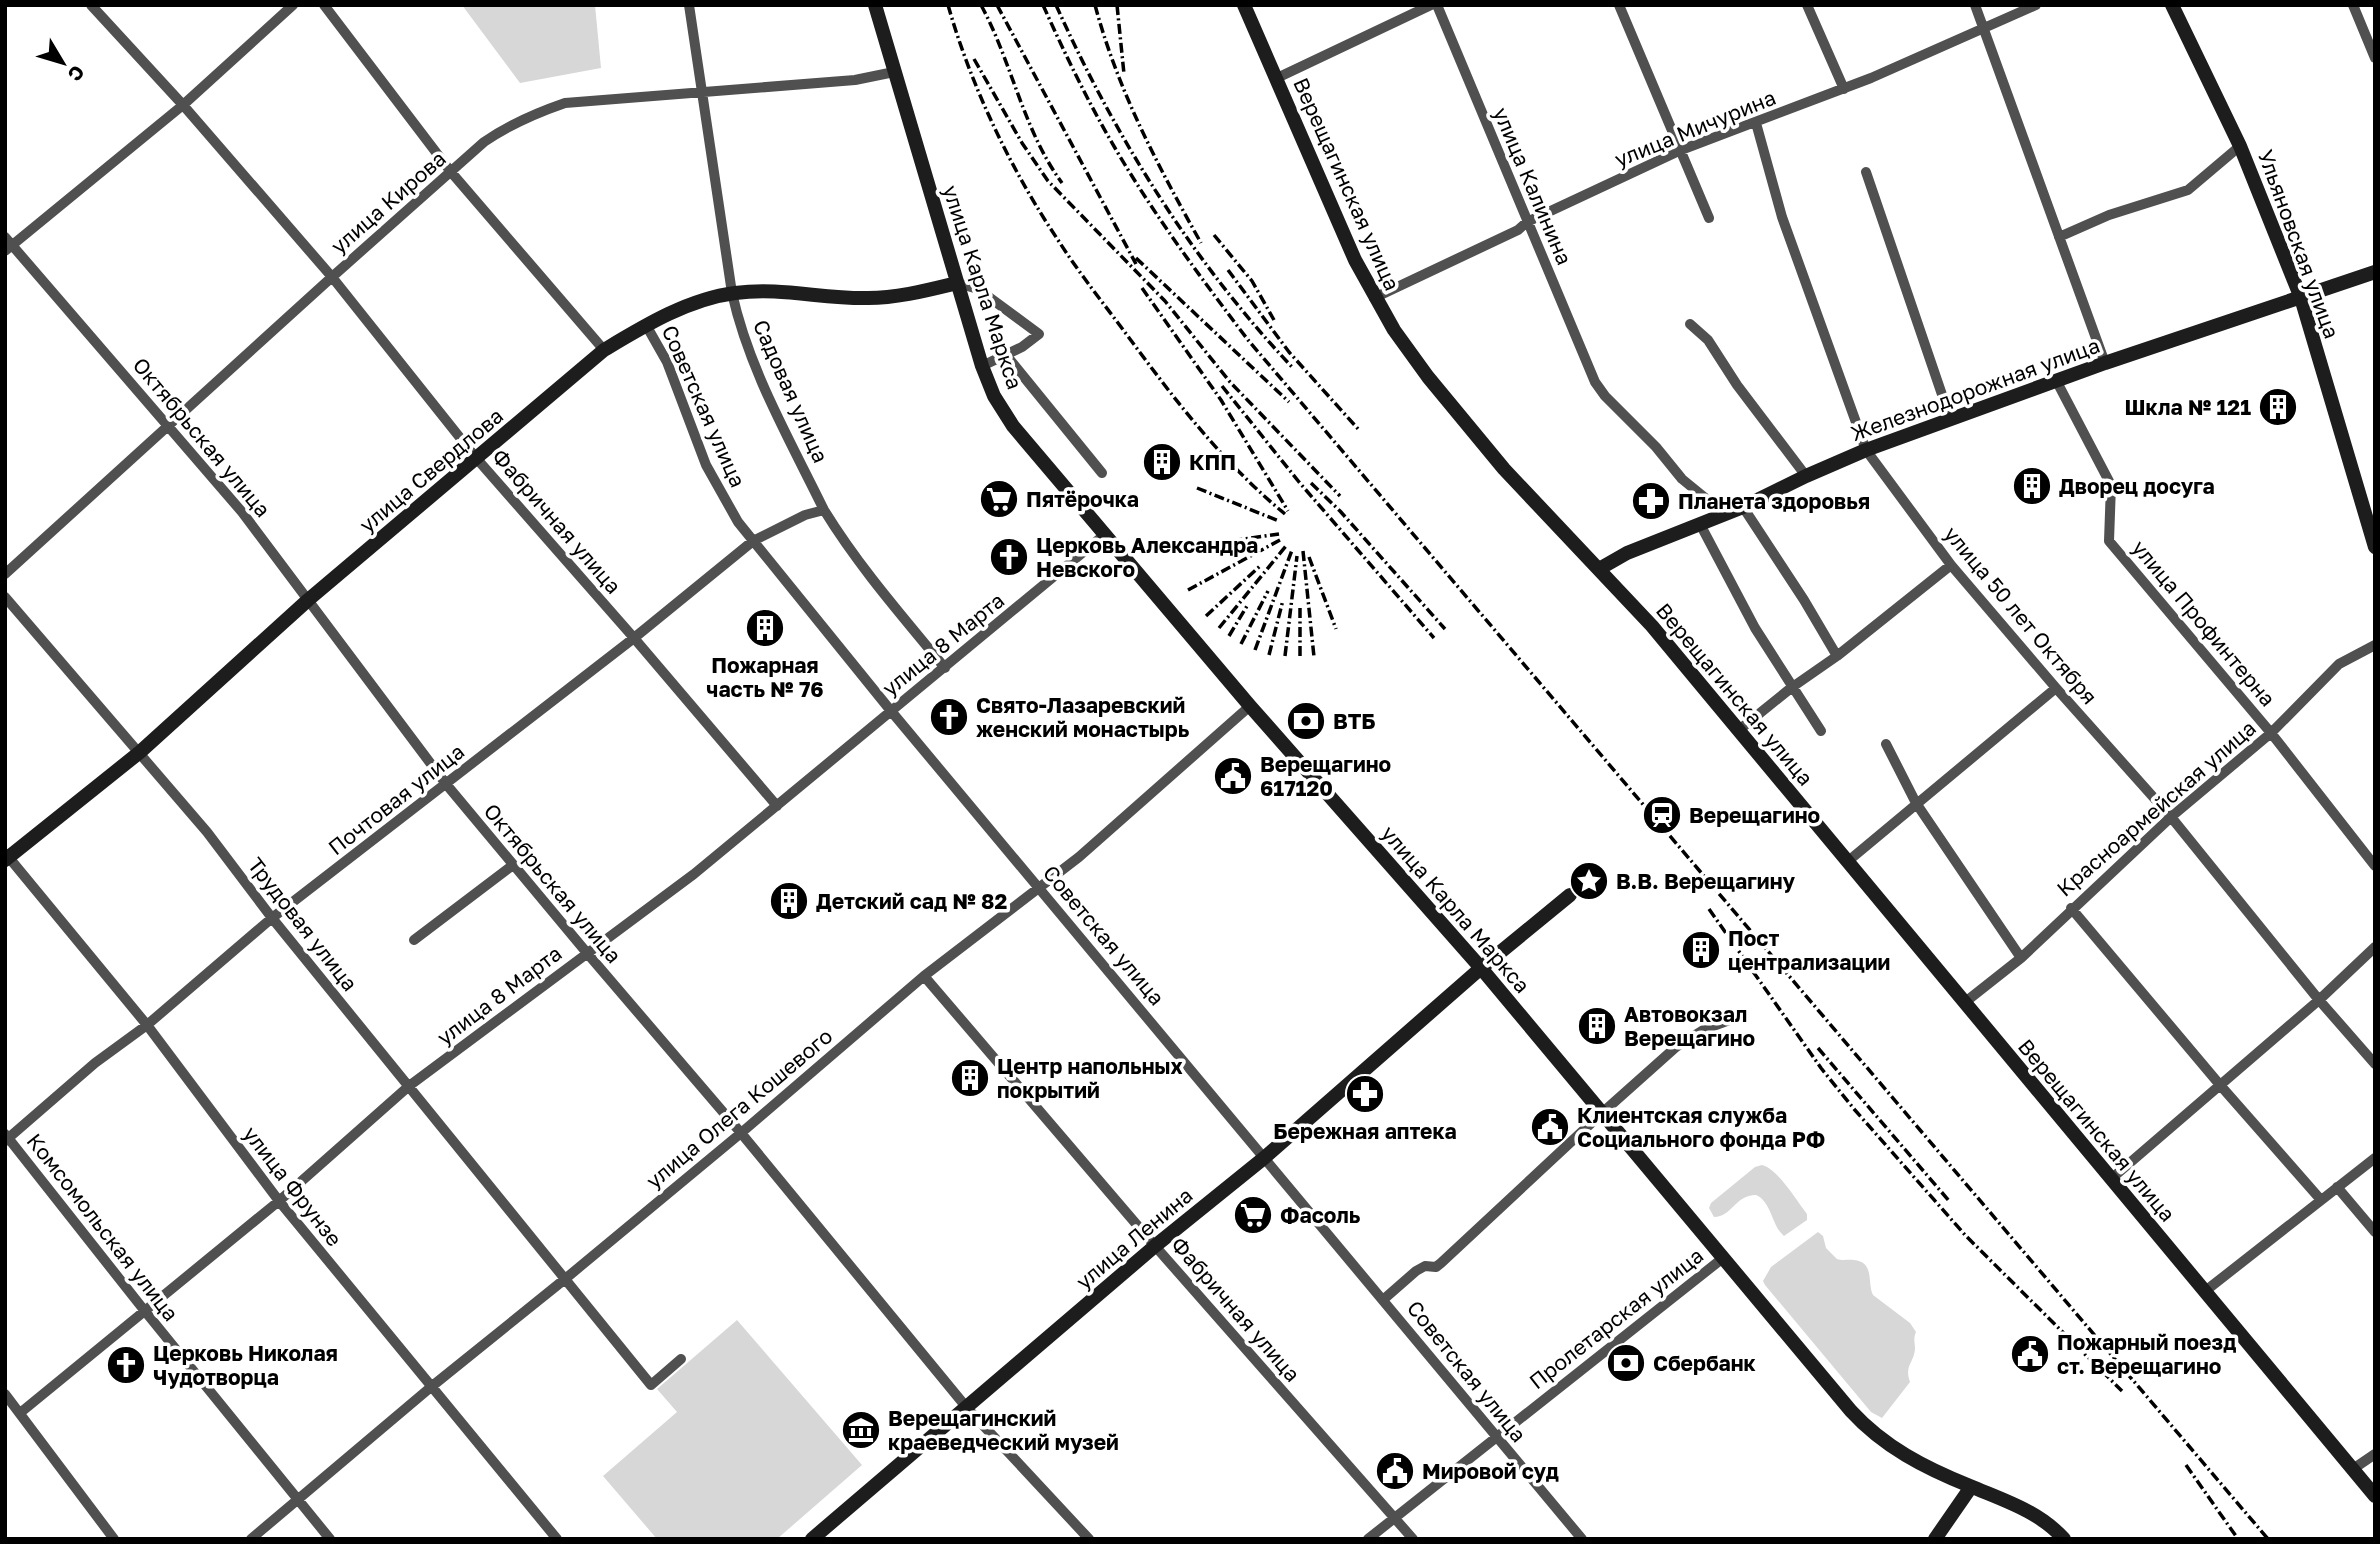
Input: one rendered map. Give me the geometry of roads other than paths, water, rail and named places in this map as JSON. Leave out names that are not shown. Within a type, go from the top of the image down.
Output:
[{"type":"main road","name":"улица Карла Маркса","points":[[875,5],[982,366],[994,396],[1013,426],[1250,706],[1481,968],[1867,1428],[1906,1457],[2026,1510],[2064,1539]]},
{"type":"main road","name":"Верещагинская улица","points":[[1244,5],[1355,260],[1374,298],[1408,352],[1504,469],[1652,626],[2375,1496]]},
{"type":"main road","name":"Ульяновская улица","points":[[2172,5],[2240,146],[2301,298],[2375,547]]},
{"type":"main road","name":"Железнодорожная улица","points":[[1599,569],[1627,553],[1743,507],[1866,450],[2105,363],[2375,272]]},
{"type":"main road","name":"улица Свердлова","points":[[7,857],[140,752],[308,600],[604,350],[646,325],[700,302],[733,293],[769,290],[888,298],[957,283]]},
{"type":"main road","name":"улица Ленина","points":[[812,1539],[1264,1158],[1481,968],[1570,895]]},
{"type":"main road","points":[[1935,1539],[1971,1487]]},
{"type":"street","name":"Фабричная улица","points":[[91,5],[332,277],[477,459],[777,806]]},
{"type":"street","points":[[8,244],[183,106],[293,5]]},
{"type":"street","points":[[324,5],[451,172],[604,350]]},
{"type":"street","name":"Садовая улица","points":[[689,5],[733,293],[738,321],[750,356],[824,510],[872,579],[945,668]]},
{"type":"street","points":[[1277,78],[1431,5]]},
{"type":"street","name":"улица Калинина","points":[[1437,5],[1595,382],[1682,479],[1726,514]]},
{"type":"street","points":[[1619,5],[1709,218]]},
{"type":"street","points":[[1807,5],[1844,89]]},
{"type":"street","points":[[1975,5],[2105,363]]},
{"type":"street","name":"улица Мичурина","points":[[1374,298],[1681,150],[1844,89],[2036,5]]},
{"type":"street","points":[[2353,5],[2375,58]]},
{"type":"street","name":"улица Кирова","points":[[5,574],[332,277],[484,142],[505,128],[532,114],[565,103],[855,80],[894,72]]},
{"type":"street","name":"улица 50 лет Октября","points":[[1756,123],[1782,217],[1866,450],[1951,565],[2171,817],[2319,1000],[2375,1064]]},
{"type":"street","points":[[2059,237],[2109,215],[2188,190],[2240,146]]},
{"type":"street","points":[[1866,172],[1951,418]]},
{"type":"street","name":"Октябрьская улица","points":[[8,244],[169,425],[242,512],[446,784],[513,865],[741,1133],[967,1408],[1089,1539]]},
{"type":"street","points":[[957,283],[978,289],[1039,334],[1022,347],[982,366]]},
{"type":"street","points":[[1690,324],[1708,340],[1737,385],[1806,476]]},
{"type":"street","name":"Советская улица","points":[[646,325],[667,362],[706,465],[738,522],[891,711],[1582,1539]]},
{"type":"street","points":[[1006,355],[1102,473]]},
{"type":"street","name":"улица Профинтерна","points":[[2057,382],[2111,485],[2109,541],[2272,733],[2375,866]]},
{"type":"street","points":[[1743,507],[1804,600],[1836,656]]},
{"type":"street","name":"Почтовая улица","points":[[6,1138],[95,1063],[147,1025],[272,918],[634,638],[753,541],[805,515],[824,510]]},
{"type":"street","points":[[1700,524],[1755,628],[1821,731]]},
{"type":"street","name":"улица 8 Марта","points":[[20,1413],[279,1201],[409,1086],[694,874],[1104,535]]},
{"type":"street","points":[[1739,730],[1951,565]]},
{"type":"street","name":"Трудовая улица","points":[[5,597],[207,832],[272,918],[651,1385],[681,1360]]},
{"type":"street","name":"Красноармейская улица","points":[[1964,1003],[2021,957],[2171,817],[2272,733],[2339,664],[2375,645]]},
{"type":"street","points":[[1847,862],[2056,688]]},
{"type":"street","name":"улица Олега Кошевого","points":[[251,1539],[297,1498],[741,1133],[924,976],[1097,841],[1250,706]]},
{"type":"street","points":[[1886,744],[1916,803],[2021,957]]},
{"type":"street","name":"улица Фрунзе","points":[[7,857],[147,1025],[279,1201],[557,1539]]},
{"type":"street","points":[[414,940],[513,865]]},
{"type":"street","points":[[2071,908],[2321,1200]]},
{"type":"street","points":[[2111,1179],[2319,1000],[2375,947]]},
{"type":"street","name":"Фабричная улица","points":[[924,976],[1156,1247],[1413,1539]]},
{"type":"street","points":[[1384,1299],[1416,1270],[1425,1266],[1436,1267],[1441,1263],[1602,1113],[1686,1040],[1705,1029],[1735,1018]]},
{"type":"street","name":"Комсомольская улица","points":[[6,1138],[330,1539]]},
{"type":"street","points":[[2204,1292],[2375,1158]]},
{"type":"street","points":[[2337,1187],[2375,1232]]},
{"type":"street","name":"Пролетарская улица","points":[[1368,1539],[1723,1258]]},
{"type":"street","points":[[5,1394],[114,1539]]},
{"type":"street","points":[[2354,1469],[2375,1454]]},
{"type":"railway","points":[[948,5],[968,66],[994,127],[1024,185],[1066,252],[1200,429],[1240,473],[1285,514]]},
{"type":"railway","points":[[981,5],[1037,141],[1062,183]]},
{"type":"railway","points":[[997,5],[1136,264]]},
{"type":"railway","points":[[1043,5],[1086,95],[1130,173],[1178,246],[1248,340],[2268,1539]]},
{"type":"railway","points":[[1056,5],[1104,102],[1159,196],[1222,285],[1292,367]]},
{"type":"railway","points":[[1095,5],[1127,98],[1201,243]]},
{"type":"railway","points":[[1117,5],[1124,74]]},
{"type":"railway","points":[[974,59],[1022,143],[1048,181],[1165,301],[1230,382],[1340,496]]},
{"type":"railway","points":[[1214,235],[1252,281],[1274,320]]},
{"type":"railway","points":[[1136,258],[1289,402]]},
{"type":"railway","points":[[1228,270],[1289,352],[1359,430]]},
{"type":"railway","points":[[1142,288],[1221,400],[1288,511]]},
{"type":"railway","points":[[1222,386],[1299,482],[1434,638]]},
{"type":"railway","points":[[1311,483],[1340,511],[1445,629]]},
{"type":"railway","points":[[1197,488],[1279,521]]},
{"type":"railway","points":[[1176,549],[1279,534]]},
{"type":"railway","points":[[1188,590],[1280,540]]},
{"type":"railway","points":[[1219,628],[1286,546]]},
{"type":"railway","points":[[1255,650],[1292,550]]},
{"type":"railway","points":[[1303,551],[1314,657]]},
{"type":"railway","points":[[1285,656],[1297,556]]},
{"type":"railway","points":[[1309,557],[1336,629]]},
{"type":"railway","points":[[1206,616],[1260,566]]},
{"type":"railway","points":[[1241,644],[1268,591]]},
{"type":"railway","points":[[1269,655],[1283,600]]},
{"type":"railway","points":[[1229,636],[1247,606]]},
{"type":"railway","points":[[1300,608],[1300,657]]},
{"type":"railway","points":[[1709,909],[1821,1068],[1854,1109],[1966,1236],[2122,1391]]},
{"type":"railway","points":[[1818,1048],[1950,1202]]},
{"type":"railway","points":[[2186,1465],[2238,1539]]},
{"type":"place","name":"Шкла № 121","points":[[2278,407]]},
{"type":"place","name":"КПП","points":[[1162,462]]},
{"type":"place","name":"Дворец досуга","points":[[2032,486]]},
{"type":"place","name":"Пятёрочка","points":[[999,499]]},
{"type":"place","name":"Планета здоровья","points":[[1651,501]]},
{"type":"place","name":"Церковь Александра Невского","points":[[1009,557]]},
{"type":"place","name":"Пожарная часть № 76","points":[[765,628]]},
{"type":"place","name":"Свято-Лазаревский женский монастырь","points":[[949,717]]},
{"type":"place","name":"ВТБ","points":[[1306,721]]},
{"type":"place","name":"Верещагино 617120","points":[[1233,776]]},
{"type":"place","name":"Верещагино","points":[[1662,815]]},
{"type":"place","name":"В.В. Верещагину","points":[[1589,881]]},
{"type":"place","name":"Детский сад № 82","points":[[789,901]]},
{"type":"place","name":"Пост централизации","points":[[1701,950]]},
{"type":"place","name":"Автовокзал Верещагино","points":[[1597,1026]]},
{"type":"place","name":"Центр напольных покрытий","points":[[970,1078]]},
{"type":"place","name":"Бережная аптека","points":[[1365,1094]]},
{"type":"place","name":"Клиентская служба Социального фонда РФ","points":[[1550,1127]]},
{"type":"place","name":"Фасоль","points":[[1253,1215]]},
{"type":"place","name":"Пожарный поезд ст. Верещагино","points":[[2030,1354]]},
{"type":"place","name":"Сбербанк","points":[[1626,1363]]},
{"type":"place","name":"Церковь Николая Чудотворца","points":[[126,1365]]},
{"type":"place","name":"Верещагинский краеведческий музей","points":[[861,1430]]},
{"type":"place","name":"Мировой суд","points":[[1395,1471]]}]
